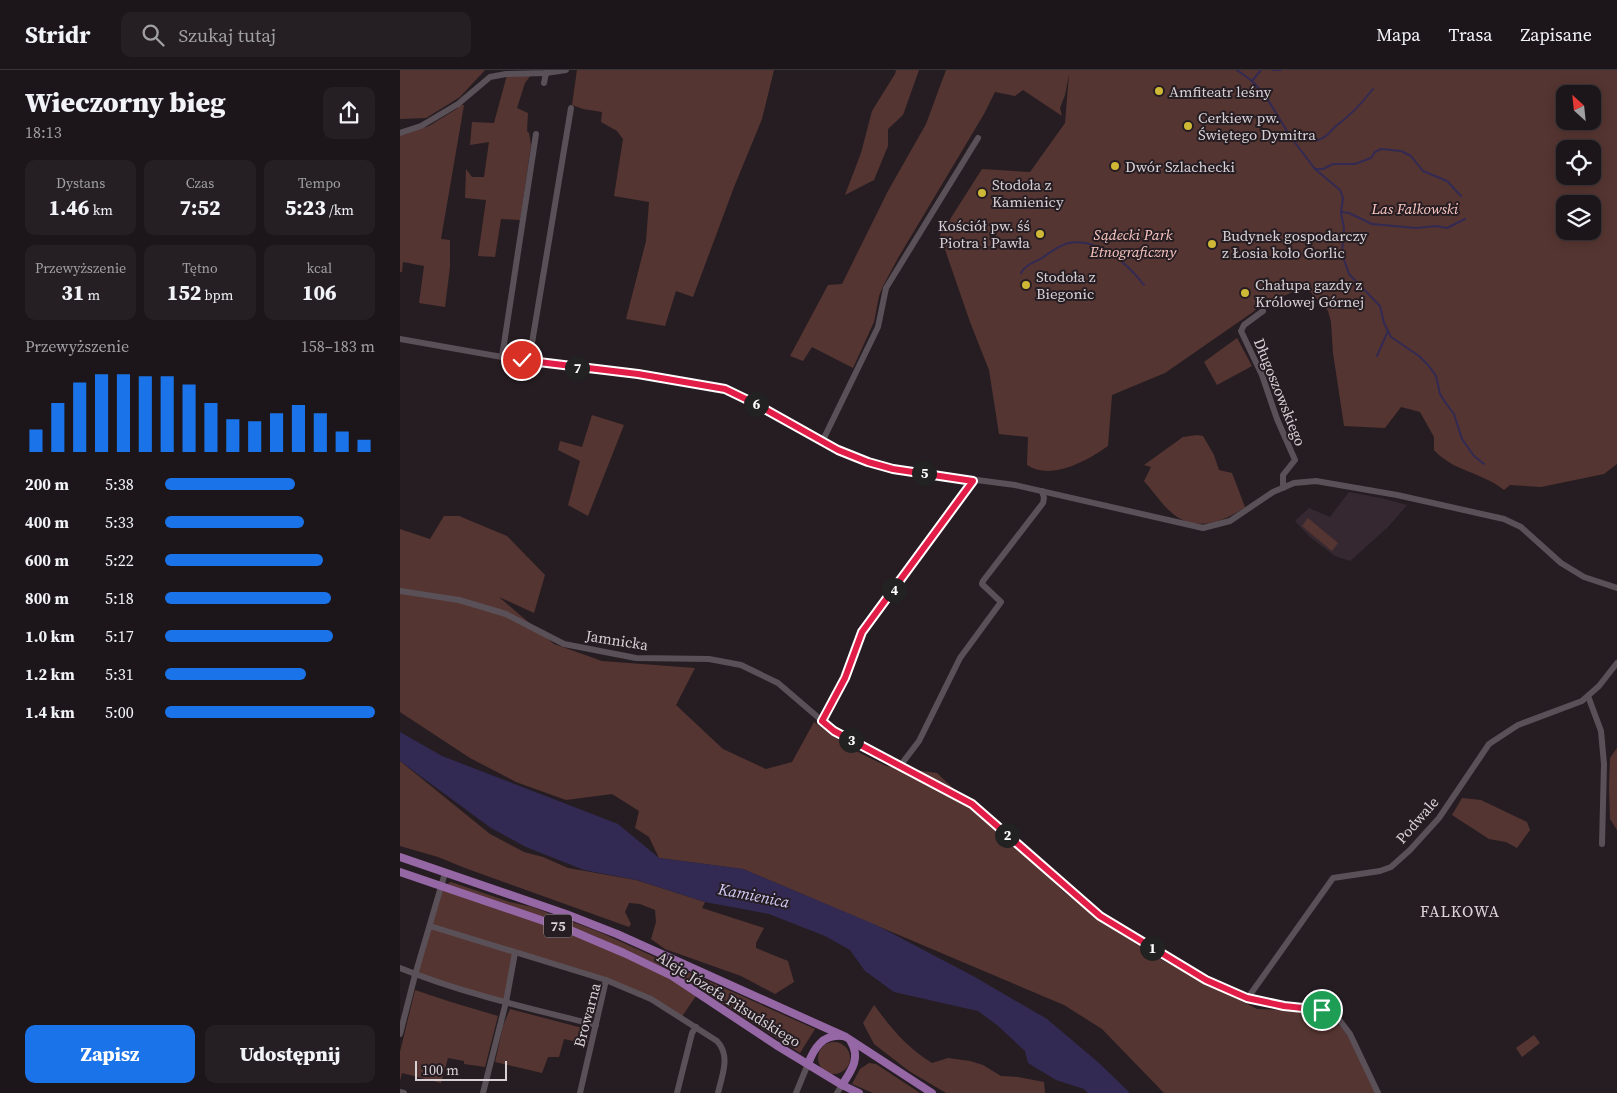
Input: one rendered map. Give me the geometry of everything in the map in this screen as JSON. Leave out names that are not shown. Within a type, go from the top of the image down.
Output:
[{"type":"main road","name":"Aleje Józefa Piłsudskiego","points":[[400,857],[566,914],[617,934],[846,1037],[932,1093]]},
{"type":"main road","name":"Aleje Józefa Piłsudskiego","points":[[400,872],[570,930],[664,973],[808,1064],[858,1093]]},
{"type":"main road","points":[[808,1064],[819,1043],[826,1038],[839,1035],[846,1037],[852,1042],[856,1054],[852,1068],[842,1085]]},
{"type":"street","points":[[400,132],[429,122],[458,104],[490,77],[506,74],[546,73],[566,70]]},
{"type":"street","points":[[544,83],[546,73]]},
{"type":"street","points":[[529,361],[571,108]]},
{"type":"street","points":[[502,357],[536,134]]},
{"type":"street","points":[[822,442],[878,327],[886,288],[978,138]]},
{"type":"street","name":"Długoszowskiego","points":[[1263,311],[1244,325],[1241,331],[1262,375],[1277,419],[1295,460],[1283,475],[1282,488]]},
{"type":"street","points":[[400,339],[502,357],[638,374],[725,389],[754,403],[841,452],[868,462],[893,469],[1014,485],[1203,528],[1230,522],[1273,492],[1294,483],[1316,481],[1397,495],[1504,519],[1521,527],[1562,563],[1584,577],[1617,588]]},
{"type":"street","points":[[822,721],[845,678],[862,632],[973,481]]},
{"type":"street","points":[[900,766],[919,741],[960,658],[1001,602],[982,584],[983,580],[1042,503],[1044,498],[1042,491]]},
{"type":"street","name":"Jamnicka","points":[[400,591],[459,600],[506,614],[564,644],[636,658],[709,659],[741,665],[778,683],[834,731],[972,804],[1100,916],[1206,980],[1247,998],[1284,1006],[1322,1010],[1337,1017],[1350,1034],[1378,1093]]},
{"type":"street","name":"Podwale","points":[[1247,998],[1333,878],[1380,871],[1391,867],[1410,850],[1438,818],[1489,744],[1518,725],[1582,701],[1599,686],[1617,663]]},
{"type":"street","points":[[1588,696],[1601,729],[1604,772],[1602,844]]},
{"type":"street","points":[[400,1034],[445,873]]},
{"type":"street","points":[[430,926],[606,980]]},
{"type":"street","points":[[483,1093],[506,1002],[515,952]]},
{"type":"street","points":[[400,968],[415,975],[506,1002],[596,1025]]},
{"type":"street","name":"Browarna","points":[[580,1093],[606,980],[651,999],[718,1040],[722,1046],[725,1060],[718,1093]]},
{"type":"street","points":[[677,1093],[692,1033],[696,1028]]},
{"type":"street","points":[[796,1093],[808,1064]]},
{"type":"street","points":[[838,1093],[842,1085]]},
{"type":"street","points":[[400,1092],[404,1093]]},
{"type":"shaded area","points":[[1349,492],[1407,505],[1388,527],[1350,561],[1335,556],[1310,537],[1295,521],[1309,508],[1330,517]]},
{"type":"green space","points":[[400,70],[485,70],[460,97],[426,118],[400,119]]},
{"type":"green space","points":[[577,70],[774,70],[762,119],[734,187],[693,297],[676,291],[665,326],[626,319],[646,241],[649,202],[614,196],[623,139],[617,131],[601,122],[602,112],[572,105]]},
{"type":"green space","points":[[896,70],[919,70],[903,115],[888,129],[888,146],[874,180],[845,195],[861,153],[872,111]]},
{"type":"green space","points":[[946,70],[1617,70],[1617,464],[1604,474],[1541,487],[1510,485],[1504,490],[1487,479],[1450,463],[1434,450],[1434,437],[1420,412],[1401,407],[1385,428],[1344,426],[1328,311],[1305,286],[1267,304],[1267,299],[1253,312],[1165,373],[1112,395],[1108,446],[1090,458],[1069,467],[1047,471],[1037,469],[1027,465],[1028,437],[999,434],[989,370],[940,235],[982,169],[1030,172],[1065,123],[1069,74],[1065,95],[1060,108],[1062,116],[1023,90],[1015,96],[995,92],[883,286],[874,322],[853,368],[812,347],[803,361],[790,356],[828,285],[842,284],[888,191],[926,124]]},
{"type":"green space","points":[[507,75],[531,75],[525,83],[517,108],[528,113],[527,131],[531,145],[520,220],[501,219],[495,257],[478,256],[486,200],[465,198],[466,169],[472,177],[484,177],[489,142],[470,145],[472,122],[494,123]]},
{"type":"green space","points":[[458,105],[464,105],[441,239],[450,240],[450,267],[445,307],[419,303],[424,266],[403,262],[402,272],[400,272],[400,135],[429,126],[458,108]]},
{"type":"green space","points":[[1237,338],[1252,366],[1217,385],[1204,362]]},
{"type":"green space","points":[[592,415],[624,425],[588,516],[568,505],[580,461],[558,450],[560,441],[582,447]]},
{"type":"green space","points":[[1203,436],[1214,455],[1219,470],[1232,473],[1245,507],[1222,520],[1205,524],[1187,522],[1174,515],[1144,481],[1151,467],[1144,465],[1183,437]]},
{"type":"green space","points":[[444,516],[459,516],[507,536],[545,575],[534,613],[499,597],[554,644],[602,661],[695,668],[676,705],[723,749],[766,769],[792,762],[814,722],[848,747],[886,766],[937,773],[1064,892],[1109,927],[1162,960],[1257,1009],[1317,1014],[1331,1019],[1340,1026],[1351,1040],[1376,1093],[1164,1093],[1102,1029],[1064,1005],[743,869],[659,858],[649,837],[635,828],[639,811],[612,794],[566,800],[516,782],[470,758],[400,712],[400,529],[430,539]]},
{"type":"green space","points":[[1308,518],[1338,543],[1332,551],[1302,526]]},
{"type":"green space","points":[[1617,748],[1617,830],[1610,819],[1609,787],[1610,758]]},
{"type":"green space","points":[[400,761],[490,834],[524,852],[543,857],[568,868],[636,880],[705,902],[702,908],[764,928],[756,943],[756,948],[788,961],[794,982],[775,994],[741,976],[665,949],[651,939],[656,922],[655,910],[640,904],[629,903],[625,912],[631,924],[629,927],[438,857],[400,846]]},
{"type":"green space","points":[[1462,798],[1481,800],[1527,822],[1530,830],[1517,848],[1506,842],[1489,839],[1452,815]]},
{"type":"green space","points":[[451,882],[510,902],[532,907],[597,931],[815,1029],[800,1053],[673,972],[590,934],[449,885],[448,883]]},
{"type":"green space","points":[[441,885],[601,943],[698,993],[681,1018],[623,987],[516,953],[506,1002],[415,975]]},
{"type":"green space","points":[[415,990],[498,1016],[485,1067],[464,1064],[464,1061],[448,1058],[441,1083],[402,1073],[400,1081],[400,1052]]},
{"type":"green space","points":[[874,1005],[900,1037],[932,1063],[948,1058],[970,1061],[983,1065],[1001,1076],[1044,1082],[1045,1093],[946,1093],[909,1071],[874,1044],[863,1023]]},
{"type":"green space","points":[[510,1009],[590,1030],[587,1044],[564,1039],[559,1057],[548,1057],[542,1073],[495,1062],[503,1026]]},
{"type":"green space","points":[[1534,1035],[1540,1043],[1522,1057],[1516,1048]]},
{"type":"green space","points":[[834,1042],[840,1043],[845,1047],[849,1052],[849,1064],[845,1069],[840,1073],[834,1074],[828,1073],[823,1069],[819,1064],[818,1058],[819,1052],[823,1047],[828,1043]]},
{"type":"green space","points":[[869,1063],[876,1064],[920,1093],[873,1093],[852,1084],[860,1069]]},
{"type":"water","name":"Kamienica","points":[[400,732],[442,756],[618,824],[659,858],[743,869],[876,925],[973,976],[1047,1019],[1099,1063],[1130,1093],[1088,1093],[1084,1089],[1056,1080],[1028,1063],[1025,1051],[997,1025],[978,1011],[894,992],[865,971],[850,950],[825,936],[769,914],[705,902],[637,880],[584,870],[526,847],[491,828],[400,761]]},
{"type":"waterway","points":[[1237,70],[1252,81],[1265,95],[1290,136],[1315,169],[1340,190],[1343,198],[1341,213],[1344,228],[1342,254],[1349,274],[1380,306],[1384,323],[1391,337],[1419,356],[1429,366],[1436,376],[1440,394],[1454,414],[1462,439],[1474,456],[1484,464]]},
{"type":"waterway","points":[[1252,81],[1261,70]]},
{"type":"waterway","points":[[1273,70],[1281,70]]},
{"type":"waterway","points":[[1290,136],[1304,140],[1324,138],[1356,109],[1373,89]]},
{"type":"waterway","points":[[1315,169],[1323,169],[1333,164],[1355,164],[1371,158],[1375,152],[1381,149],[1401,151],[1411,156],[1423,171],[1447,181],[1461,196]]},
{"type":"waterway","points":[[1341,212],[1349,213],[1372,224],[1416,228],[1436,226],[1447,228],[1465,219]]},
{"type":"waterway","points":[[1021,273],[1028,266],[1058,247],[1080,242],[1091,244],[1111,254],[1130,269],[1144,285]]},
{"type":"waterway","points":[[1377,356],[1388,331]]},
{"type":"place","name":"Amfiteatr leśny","points":[[1159,91]]},
{"type":"place","name":"Cerkiew pw. Świętego Dymitra","points":[[1188,126]]},
{"type":"place","name":"Dwór Szlachecki","points":[[1115,166]]},
{"type":"place","name":"Stodoła z Kamienicy","points":[[982,193]]},
{"type":"place","name":"Kościół pw. śś Piotra i Pawła","points":[[1040,234]]},
{"type":"place","name":"Budynek gospodarczy z Łosia koło Gorlic","points":[[1212,244]]},
{"type":"place","name":"Stodoła z Biegonic","points":[[1026,285]]},
{"type":"place","name":"Chałupa gazdy z Królowej Górnej","points":[[1245,293]]},
{"type":"district","name":"FALKOWA","points":[[1460,911]]},
{"type":"route","points":[[522,360],[583,369],[638,374],[725,389],[754,403],[822,442],[868,462],[893,469],[973,481],[862,632],[845,678],[822,721],[834,731],[972,804],[1100,916],[1206,980],[1247,998],[1284,1006],[1322,1010]]},
{"type":"park label","name":"Las Falkowski","points":[[1415,208]]},
{"type":"park label","name":"Sądecki Park Etnograficzny","points":[[1133,242]]}]
